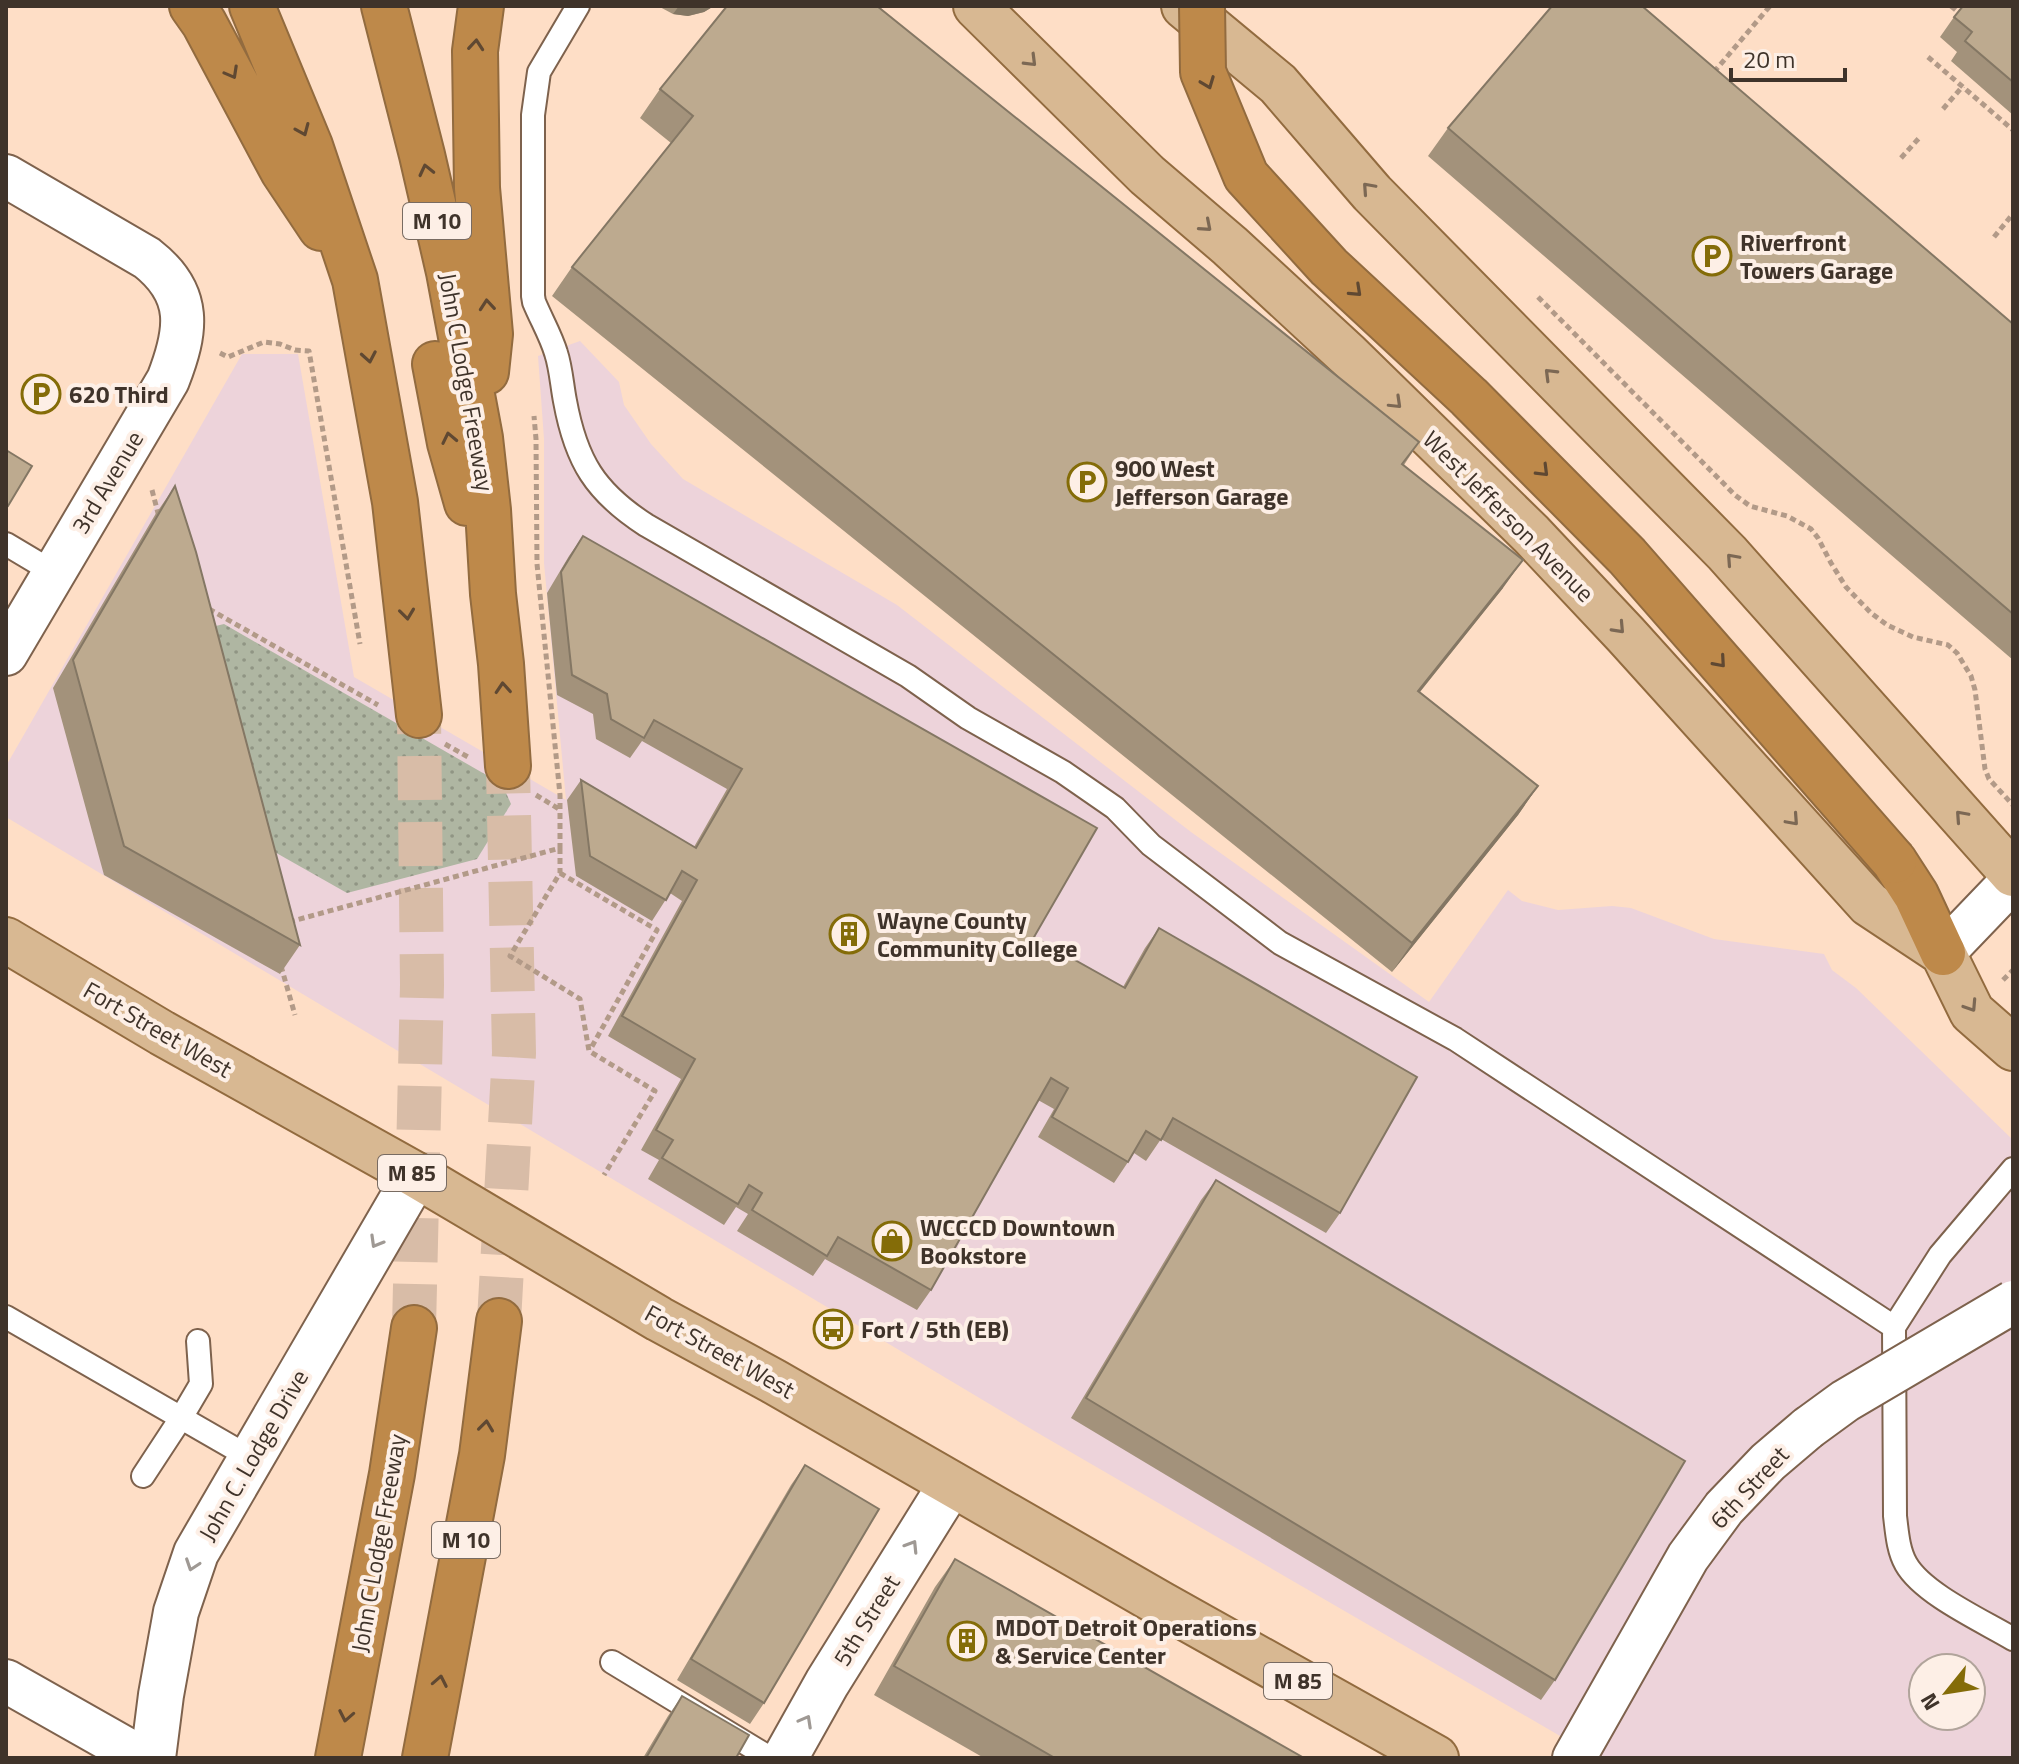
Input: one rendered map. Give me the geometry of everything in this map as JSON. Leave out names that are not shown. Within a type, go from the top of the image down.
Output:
[{"type":"highway","points":[[192,6],[283,171],[355,280]]},
{"type":"highway","points":[[252,6],[310,146],[355,280],[395,502],[413,721]]},
{"type":"highway","points":[[352,6],[423,293],[450,443],[493,594]]},
{"type":"highway","name":"John C Lodge Freeway","points":[[384,6],[449,272],[480,438],[501,664],[506,774]]},
{"type":"highway","points":[[480,438],[490,334],[477,188],[475,51],[481,6]]},
{"type":"highway","points":[[1202,6],[1203,72],[1246,176],[1329,267],[1469,397],[1627,556],[1894,861],[1916,895],[1943,953]]},
{"type":"highway","name":"M 10","points":[[425,1758],[482,1455],[499,1321]]},
{"type":"highway","name":"John C Lodge Freeway","points":[[338,1758],[392,1474],[414,1328]]},
{"type":"main road","name":"West Jefferson Avenue","points":[[976,6],[1147,175],[1230,246],[1337,345],[1531,534],[1869,904],[1943,953]]},
{"type":"main road","points":[[1184,6],[1278,84],[1372,193],[1727,553],[2013,877]]},
{"type":"main road","name":"Fort Street West","points":[[6,940],[162,1033],[416,1175],[659,1319],[1436,1758]]},
{"type":"main road","points":[[1943,953],[1972,1012],[2011,1045]]},
{"type":"street","name":"3rd Avenue","points":[[6,176],[147,258],[162,270],[173,286],[183,315],[183,334],[168,380],[6,654]]},
{"type":"street","points":[[1943,953],[2013,877]]},
{"type":"street","name":"John C. Lodge Drive","points":[[153,1758],[176,1612],[196,1553],[416,1175]]},
{"type":"street","name":"6th Street","points":[[1574,1758],[1688,1557],[1724,1508],[1768,1462],[1845,1401],[2013,1302]]},
{"type":"street","name":"5th Street","points":[[785,1758],[827,1683],[951,1484]]},
{"type":"street","points":[[6,1681],[142,1758]]},
{"type":"lane","points":[[578,6],[539,72],[533,115],[533,296],[556,353],[577,447],[585,466],[611,500],[646,525],[908,676],[968,718],[1063,772],[1115,808],[1151,845],[1280,943],[1455,1039],[1894,1327]]},
{"type":"lane","points":[[6,544],[53,572]]},
{"type":"lane","points":[[2013,1169],[1940,1255],[1894,1327],[1895,1516],[1897,1540],[1905,1563],[1919,1581],[2013,1639]]},
{"type":"lane","points":[[6,1317],[251,1458]]},
{"type":"lane","points":[[143,1476],[201,1384],[198,1341]]},
{"type":"lane","points":[[612,1662],[770,1758]]},
{"type":"path","points":[[1713,73],[1770,6]]},
{"type":"path","points":[[1951,6],[1963,16],[1977,15]]},
{"type":"path","points":[[1928,57],[2013,130]]},
{"type":"path","points":[[1943,109],[1963,86]]},
{"type":"path","points":[[1901,158],[1920,137]]},
{"type":"path","points":[[1994,237],[2012,215]]},
{"type":"path","points":[[1534,294],[1735,495],[1750,506],[1787,516],[1811,529],[1837,574],[1871,613],[1902,633],[1948,645],[1957,653],[1971,676],[1975,690],[1985,769],[1989,779],[2013,805]]},
{"type":"path","points":[[220,353],[228,357],[264,342],[309,351],[360,644]]},
{"type":"path","points":[[152,490],[160,519]]},
{"type":"path","points":[[207,608],[506,774],[559,809]]},
{"type":"path","points":[[558,776],[560,873],[510,956],[580,999],[589,1051],[655,1091],[604,1175]]},
{"type":"path","points":[[286,923],[560,848]]},
{"type":"path","points":[[560,873],[657,930],[589,1051]]},
{"type":"path","points":[[280,963],[295,1015]]},
{"type":"path","points":[[2003,980],[2013,970]]},
{"type":"shaded area","points":[[580,341],[619,382],[624,405],[651,444],[683,479],[897,605],[1191,832],[1429,1002],[1508,890],[1522,901],[1558,910],[1612,906],[1631,908],[1714,939],[1824,954],[1832,970],[1856,988],[2013,1140],[2013,1758],[1598,1758],[1043,1436],[6,817],[6,766],[242,354],[298,354],[354,677],[566,800],[544,563],[544,439],[538,356]]},
{"type":"green space","points":[[224,624],[502,784],[511,804],[477,859],[347,893],[264,846],[203,629]]},
{"type":"building","name":"900 West Jefferson Garage","points":[[727,6],[877,6],[1419,442],[1402,464],[1523,560],[1418,691],[1538,786],[1412,943],[572,267],[693,116],[660,89]]},
{"type":"building","name":"Riverfront Towers Garage","points":[[1552,6],[1642,6],[2013,324],[2013,614],[1448,128]]},
{"type":"building","points":[[1963,6],[2013,6],[2013,82],[1965,41],[1972,32],[1954,17]]},
{"type":"building","points":[[6,450],[32,466],[8,506],[6,505]]},
{"type":"building","points":[[175,486],[196,552],[300,945],[124,846],[73,660]]},
{"type":"building","name":"Wayne County Community College","points":[[583,536],[1097,828],[1034,937],[1125,988],[1159,928],[1417,1077],[1340,1213],[1173,1118],[1161,1140],[1146,1131],[1128,1162],[1052,1117],[1068,1088],[1051,1078],[931,1290],[838,1237],[827,1256],[752,1210],[762,1193],[749,1185],[738,1204],[662,1158],[673,1140],[656,1130],[695,1059],[622,1016],[697,880],[682,871],[666,900],[590,856],[581,780],[696,848],[742,769],[654,720],[644,738],[611,719],[607,694],[572,675],[561,572]]},
{"type":"building","points":[[1216,1180],[1685,1461],[1555,1680],[1086,1398]]},
{"type":"building","points":[[805,1465],[879,1509],[764,1703],[691,1659]]},
{"type":"building","name":"MDOT Detroit Operations & Service Center","points":[[955,1559],[1304,1758],[1055,1758],[894,1666]]},
{"type":"building","points":[[682,1696],[749,1735],[736,1758],[646,1758]]},
{"type":"tunnel","points":[[414,1328],[422,985],[419,715]]},
{"type":"tunnel","points":[[499,1321],[514,1053],[508,766]]},
{"type":"place","name":"Riverfront Towers Garage","points":[[1712,256]]},
{"type":"place","name":"620 Third","points":[[41,394]]},
{"type":"place","name":"900 West Jefferson Garage","points":[[1087,482]]},
{"type":"place","name":"Wayne County Community College","points":[[849,934]]},
{"type":"place","name":"WCCCD Downtown Bookstore","points":[[892,1241]]},
{"type":"place","name":"Fort / 5th (EB)","points":[[833,1329]]},
{"type":"place","name":"MDOT Detroit Operations & Service Center","points":[[967,1641]]}]
